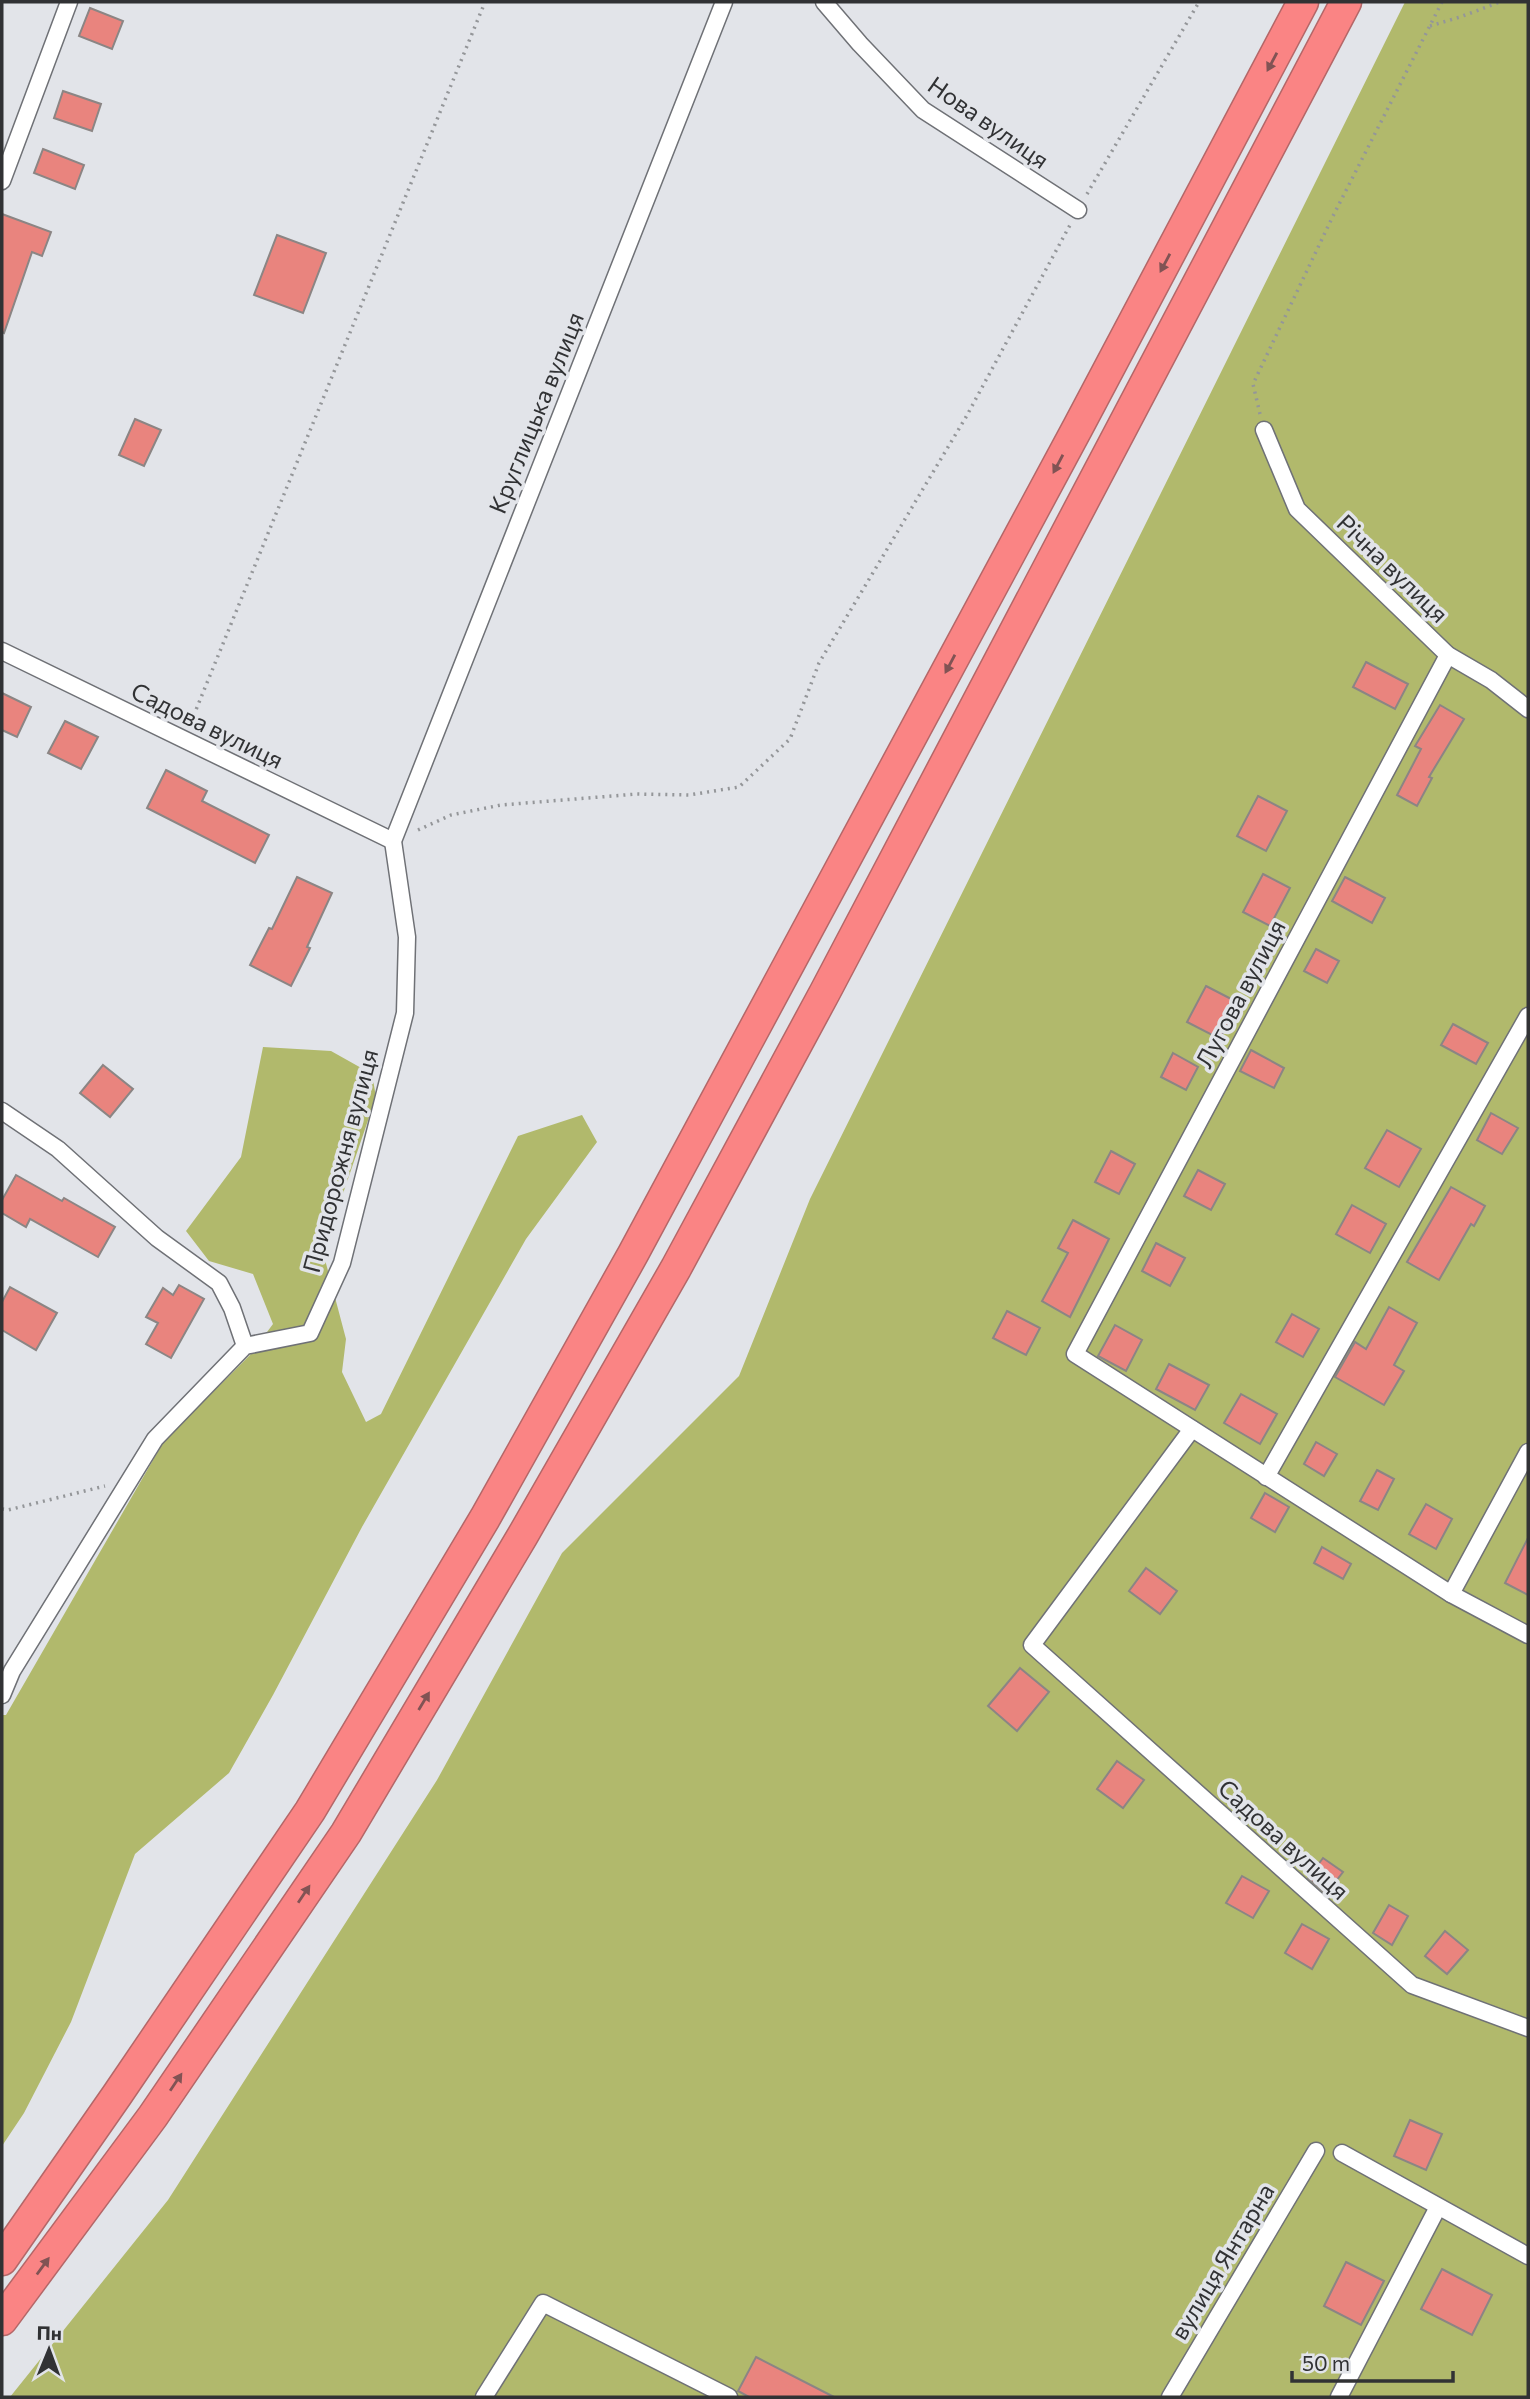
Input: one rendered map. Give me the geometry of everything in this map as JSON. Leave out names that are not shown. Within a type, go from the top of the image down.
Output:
[{"type":"highway","points":[[2,2260],[310,1811],[485,1518],[633,1254],[1303,2]]},
{"type":"highway","points":[[2,2320],[153,2116],[346,1833],[523,1535],[676,1269],[812,1016],[1346,2]]},
{"type":"street","points":[[2,181],[69,2]]},
{"type":"street","name":"Круглицька вулиця","points":[[393,841],[724,2]]},
{"type":"street","name":"Нова вулиця","points":[[824,2],[923,110],[1078,210]]},
{"type":"street","name":"Річна вулиця","points":[[1264,430],[1297,509],[1448,655],[1491,680],[1528,709]]},
{"type":"street","name":"Садова вулиця","points":[[2,651],[393,841]]},
{"type":"street","name":"Лугова вулиця","points":[[1192,1429],[1075,1354],[1448,655]]},
{"type":"street","name":"Придорожня вулиця","points":[[245,1346],[310,1333],[342,1263],[405,1013],[407,937],[393,841]]},
{"type":"street","points":[[1266,1476],[1528,1016]]},
{"type":"street","points":[[2,1111],[58,1149],[157,1238],[219,1283],[232,1308],[245,1346],[155,1439],[12,1671],[2,1695]]},
{"type":"street","points":[[1192,1429],[1451,1594],[1528,1635]]},
{"type":"street","name":"Садова вулиця","points":[[1192,1429],[1032,1645],[1412,1985],[1528,2028]]},
{"type":"street","points":[[1451,1594],[1528,1452]]},
{"type":"street","name":"вулиця Янтарна","points":[[1170,2397],[1316,2151]]},
{"type":"street","points":[[1342,2152],[1528,2256]]},
{"type":"street","points":[[1339,2397],[1438,2207]]},
{"type":"street","points":[[484,2397],[543,2303],[729,2397]]},
{"type":"path","points":[[184,741],[485,2]]},
{"type":"path","points":[[393,841],[451,815],[501,805],[637,794],[689,795],[739,787],[790,739],[819,663],[966,416],[1078,210],[1199,2]]},
{"type":"path","points":[[1264,430],[1253,384],[1332,218],[1442,2]]},
{"type":"path","points":[[1430,26],[1460,18],[1500,2]]},
{"type":"path","points":[[2,1509],[8,1510],[130,1480]]},
{"type":"green space","points":[[1405,2],[1528,2],[1528,2397],[10,2397],[168,2200],[437,1780],[562,1553],[739,1376],[810,1199]]},
{"type":"green space","points":[[263,1047],[331,1051],[372,1074],[376,1097],[323,1252],[346,1339],[342,1372],[366,1422],[381,1414],[518,1136],[582,1115],[597,1142],[526,1239],[362,1527],[229,1773],[135,1854],[71,2022],[24,2113],[2,2146],[2,1715],[6,1715],[164,1441],[250,1355],[273,1324],[253,1274],[209,1261],[186,1231],[241,1157]]},
{"type":"building","points":[[90,8],[123,21],[112,49],[79,36]]},
{"type":"building","points":[[63,91],[101,104],[92,131],[54,118]]},
{"type":"building","points":[[43,149],[84,165],[75,189],[34,173]]},
{"type":"building","points":[[2,214],[51,232],[42,256],[32,252],[4,333],[2,332]]},
{"type":"building","points":[[277,235],[326,253],[303,313],[254,295]]},
{"type":"building","points":[[135,419],[161,430],[144,466],[119,455]]},
{"type":"building","points":[[1366,662],[1408,684],[1395,709],[1353,687]]},
{"type":"building","points":[[2,693],[31,707],[17,737],[2,730]]},
{"type":"building","points":[[1440,705],[1464,719],[1429,777],[1432,778],[1417,806],[1397,795],[1421,749],[1415,746]]},
{"type":"building","points":[[65,721],[98,737],[81,769],[48,753]]},
{"type":"building","points":[[166,770],[207,791],[202,801],[269,835],[255,863],[147,808]]},
{"type":"building","points":[[1258,796],[1287,811],[1266,851],[1237,836]]},
{"type":"building","points":[[1263,874],[1290,888],[1270,926],[1243,912]]},
{"type":"building","points":[[297,877],[332,893],[291,986],[250,965],[269,928],[272,929]]},
{"type":"building","points":[[1345,877],[1385,898],[1372,923],[1332,901]]},
{"type":"building","points":[[1316,949],[1339,961],[1327,983],[1304,971]]},
{"type":"building","points":[[1206,986],[1239,1003],[1220,1039],[1187,1022]]},
{"type":"building","points":[[1453,1024],[1488,1043],[1476,1064],[1441,1045]]},
{"type":"building","points":[[1251,1050],[1284,1068],[1274,1088],[1240,1071]]},
{"type":"building","points":[[1173,1053],[1198,1067],[1186,1090],[1161,1077]]},
{"type":"building","points":[[103,1065],[133,1089],[110,1117],[80,1093]]},
{"type":"building","points":[[1491,1113],[1518,1128],[1502,1154],[1477,1140]]},
{"type":"building","points":[[1387,1130],[1421,1149],[1399,1187],[1365,1168]]},
{"type":"building","points":[[1111,1151],[1135,1164],[1119,1194],[1095,1182]]},
{"type":"building","points":[[1198,1170],[1225,1184],[1211,1210],[1184,1196]]},
{"type":"building","points":[[16,1175],[115,1227],[98,1257],[30,1219],[26,1227],[2,1213],[2,1200]]},
{"type":"building","points":[[1451,1187],[1485,1206],[1474,1226],[1471,1224],[1439,1280],[1407,1262]]},
{"type":"building","points":[[1352,1205],[1386,1224],[1370,1253],[1336,1234]]},
{"type":"building","points":[[1073,1220],[1109,1239],[1070,1317],[1042,1301],[1068,1253],[1058,1248]]},
{"type":"building","points":[[1156,1243],[1185,1258],[1170,1286],[1142,1271]]},
{"type":"building","points":[[179,1285],[204,1299],[171,1358],[146,1344],[158,1323],[146,1317],[163,1288],[173,1295]]},
{"type":"building","points":[[10,1287],[57,1313],[36,1350],[2,1330],[2,1302]]},
{"type":"building","points":[[1389,1307],[1417,1323],[1394,1365],[1404,1371],[1384,1405],[1335,1377],[1355,1342],[1366,1349]]},
{"type":"building","points":[[1007,1311],[1040,1328],[1026,1355],[993,1338]]},
{"type":"building","points":[[1292,1314],[1319,1329],[1303,1357],[1276,1342]]},
{"type":"building","points":[[1115,1325],[1142,1340],[1126,1371],[1098,1356]]},
{"type":"building","points":[[1169,1364],[1209,1385],[1195,1410],[1156,1389]]},
{"type":"building","points":[[1241,1394],[1277,1414],[1260,1444],[1224,1423]]},
{"type":"building","points":[[1316,1442],[1337,1454],[1324,1476],[1304,1464]]},
{"type":"building","points":[[1377,1470],[1394,1479],[1378,1510],[1360,1501]]},
{"type":"building","points":[[1265,1493],[1289,1507],[1275,1532],[1251,1518]]},
{"type":"building","points":[[1426,1504],[1452,1519],[1436,1549],[1409,1534]]},
{"type":"building","points":[[1528,1538],[1528,1595],[1505,1583]]},
{"type":"building","points":[[1322,1547],[1351,1564],[1343,1579],[1314,1563]]},
{"type":"building","points":[[1146,1568],[1177,1591],[1160,1614],[1129,1591]]},
{"type":"building","points":[[1020,1668],[1049,1692],[1017,1731],[988,1706]]},
{"type":"building","points":[[1117,1761],[1144,1780],[1123,1808],[1097,1789]]},
{"type":"building","points":[[1323,1858],[1343,1872],[1326,1894],[1308,1878]]},
{"type":"building","points":[[1242,1876],[1269,1891],[1253,1918],[1226,1903]]},
{"type":"building","points":[[1389,1905],[1408,1916],[1392,1945],[1373,1933]]},
{"type":"building","points":[[1302,1924],[1329,1939],[1312,1969],[1285,1953]]},
{"type":"building","points":[[1445,1931],[1468,1950],[1447,1974],[1425,1956]]},
{"type":"building","points":[[1410,2120],[1442,2134],[1426,2170],[1394,2156]]},
{"type":"building","points":[[1346,2262],[1384,2281],[1361,2325],[1324,2306]]},
{"type":"building","points":[[1442,2269],[1492,2295],[1472,2335],[1421,2309]]},
{"type":"building","points":[[756,2357],[834,2397],[749,2397],[738,2391]]}]
